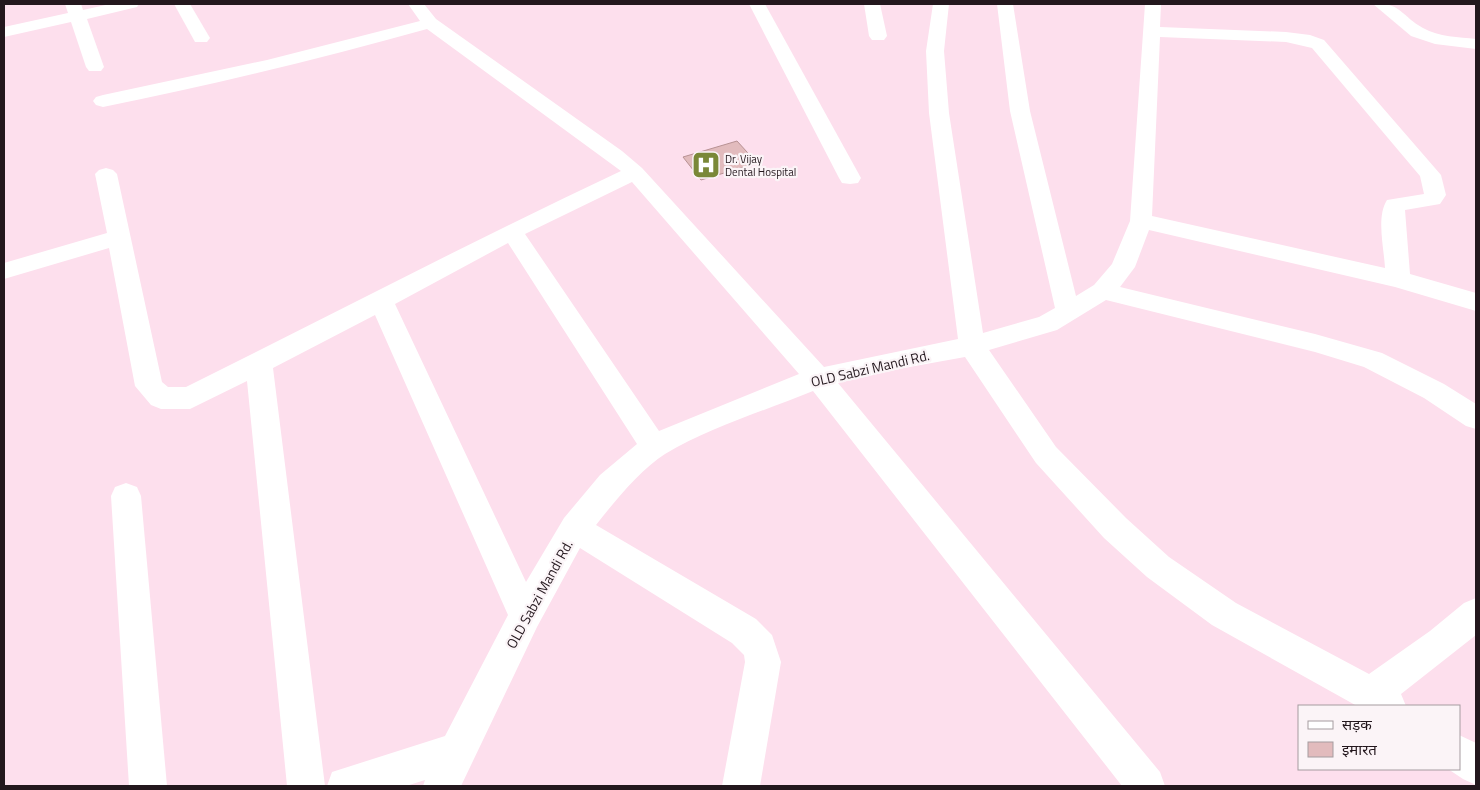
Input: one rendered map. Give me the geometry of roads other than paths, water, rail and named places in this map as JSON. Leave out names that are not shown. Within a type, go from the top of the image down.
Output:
[{"type":"street","points":[[4,32],[75,10],[130,4]]},
{"type":"street","points":[[182,4],[201,38]]},
{"type":"street","points":[[757,4],[850,178]]},
{"type":"street","points":[[872,4],[878,36]]},
{"type":"street","points":[[941,4],[936,51],[939,113],[972,346],[1046,455],[1114,528],[1158,567],[1224,614],[1380,700],[1476,614]]},
{"type":"street","points":[[1005,4],[1020,111],[1068,312]]},
{"type":"street","name":"OLD Sabzi Mandi Rd.","points":[[442,786],[457,751],[525,616],[575,528],[611,484],[654,446],[701,424],[818,378],[972,346],[1048,324],[1103,291],[1123,267],[1141,221],[1153,4]]},
{"type":"street","points":[[1381,4],[1417,32],[1435,39],[1476,44]]},
{"type":"street","points":[[75,10],[95,66]]},
{"type":"street","points":[[103,102],[209,81],[360,43],[426,10],[635,172],[818,378],[1146,786]]},
{"type":"street","points":[[1152,32],[1286,37],[1310,40],[1318,44],[1430,175],[1435,195],[1432,199],[1395,206],[1393,215],[1398,279]]},
{"type":"street","points":[[106,174],[149,386],[161,398],[190,398],[381,301],[512,231],[635,172]]},
{"type":"street","points":[[1141,221],[1398,279],[1476,302]]},
{"type":"street","points":[[512,231],[654,446]]},
{"type":"street","points":[[4,271],[119,236]]},
{"type":"street","points":[[1103,291],[1315,343],[1373,360],[1434,391],[1476,418]]},
{"type":"street","points":[[381,301],[525,616]]},
{"type":"street","points":[[259,364],[306,786]]},
{"type":"street","points":[[126,496],[148,786]]},
{"type":"street","points":[[575,528],[744,631],[760,647],[763,662],[741,786]]},
{"type":"street","points":[[346,786],[457,751]]},
{"type":"street","points":[[1460,755],[1476,766]]},
{"type":"place","name":"Dr. Vijay Dental Hospital","points":[[706,165]]}]
